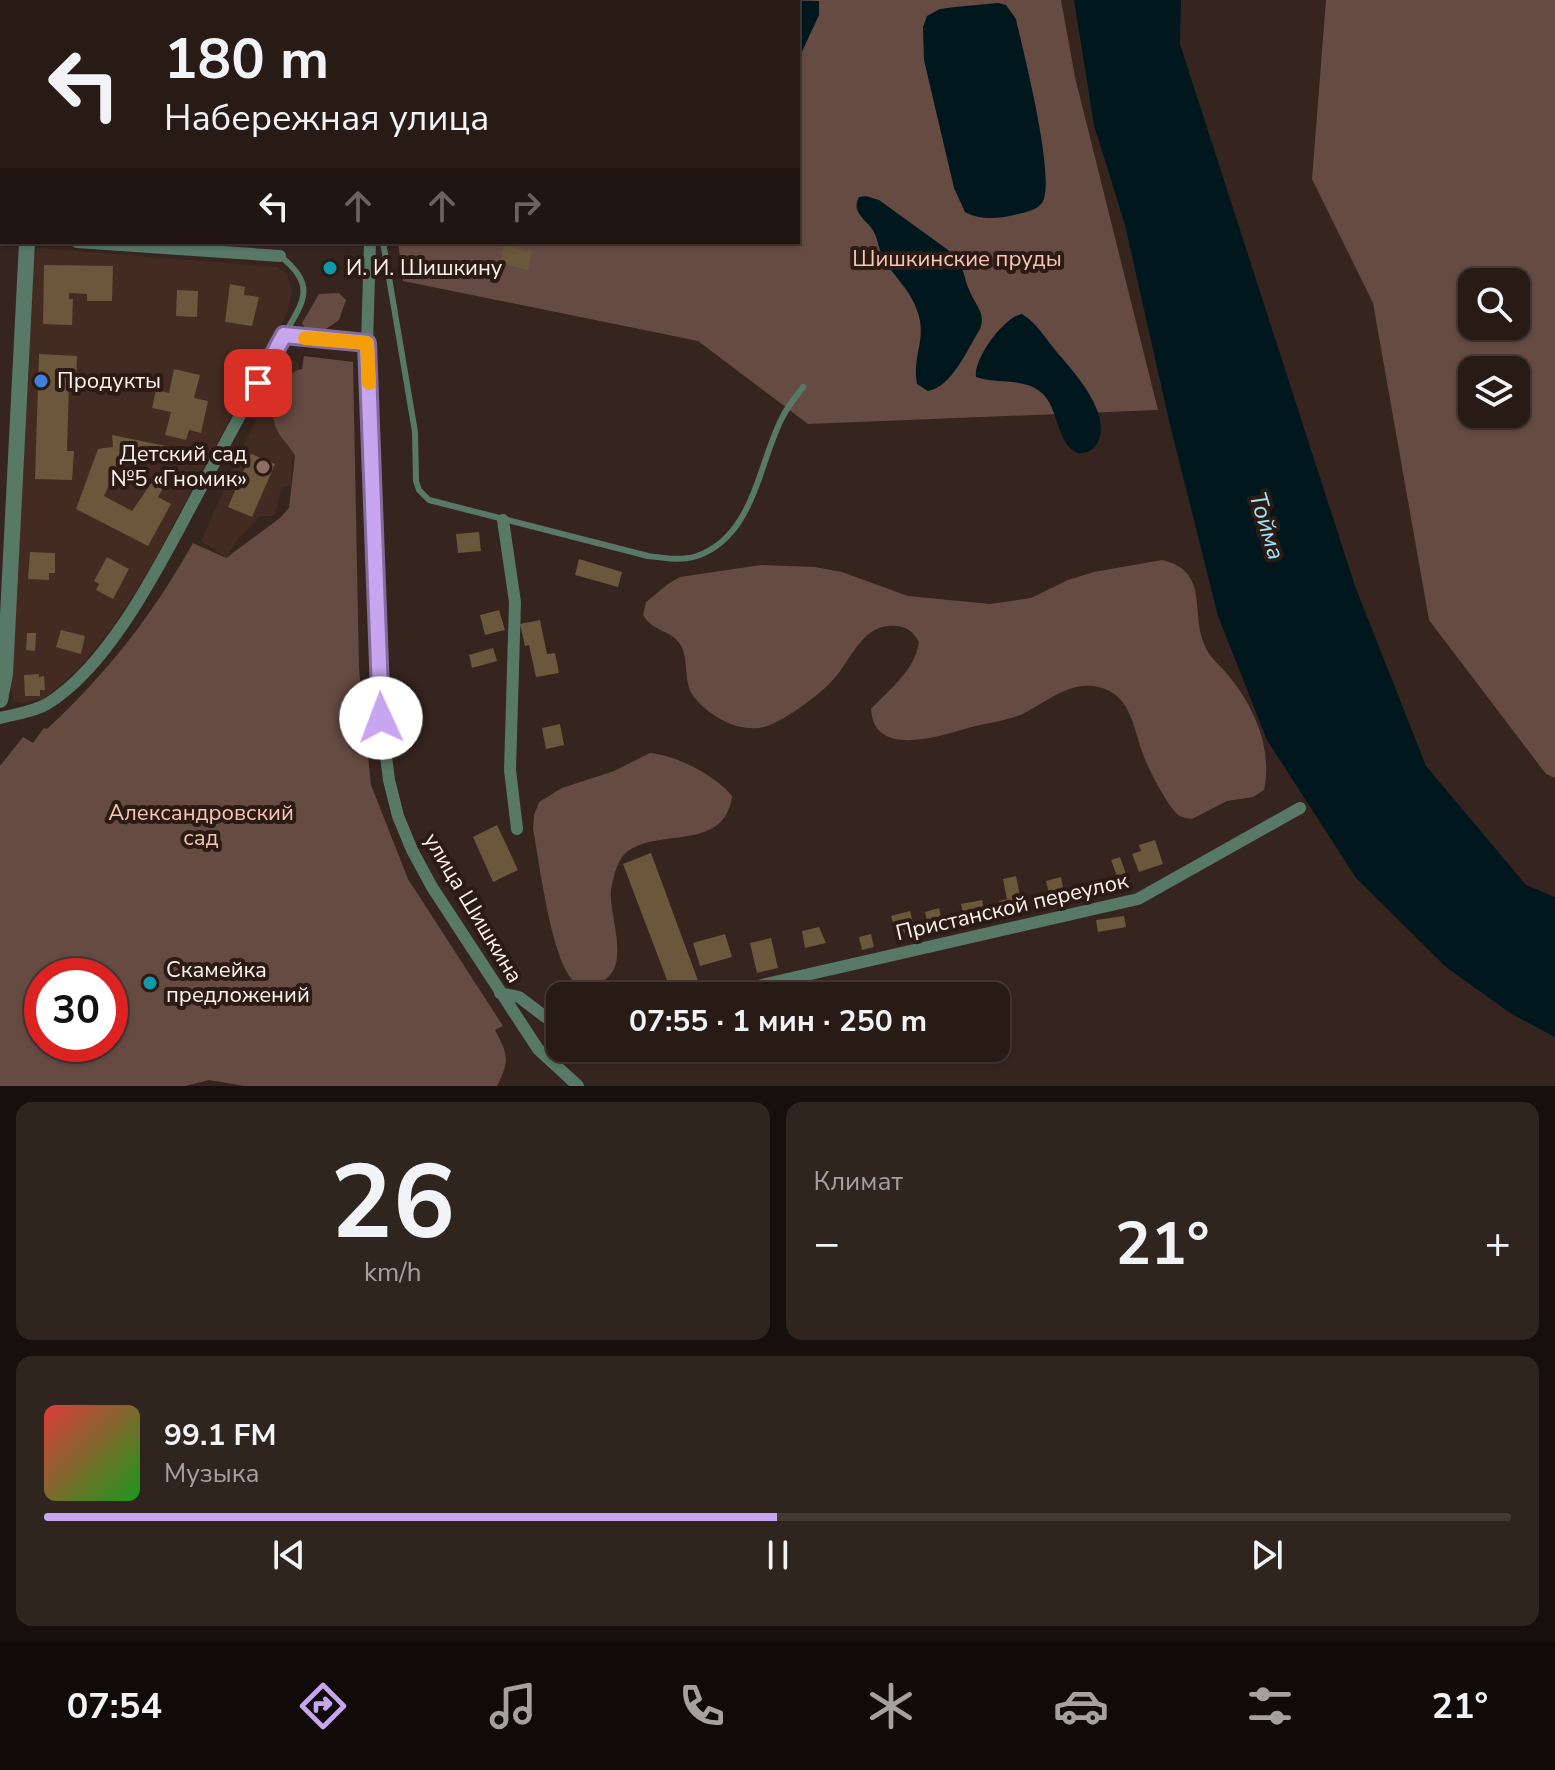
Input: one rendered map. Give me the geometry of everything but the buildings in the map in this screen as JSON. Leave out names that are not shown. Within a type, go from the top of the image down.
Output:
[{"type":"street","points":[[0,700],[5,674],[27,244]]},
{"type":"street","points":[[106,244],[280,256]]},
{"type":"street","name":"улица Шишкина","points":[[370,244],[367,343],[381,718],[389,780],[398,816],[432,887],[538,1049],[578,1086]]},
{"type":"street","points":[[0,718],[29,712],[56,697],[82,674],[119,630],[155,573],[284,335],[367,343]]},
{"type":"street","points":[[503,520],[515,602],[510,770],[517,829]]},
{"type":"street","name":"Пристанской переулок","points":[[775,982],[1138,899],[1300,808]]},
{"type":"street","points":[[500,993],[519,997],[546,1017]]},
{"type":"lane","points":[[383,244],[415,432],[419,490],[429,500],[648,556],[677,559],[696,556],[723,543],[747,509],[782,417],[803,387]]},
{"type":"lane","points":[[280,256],[297,269],[304,287],[300,307],[284,335]]},
{"type":"shaded area","points":[[38,248],[277,267],[287,274],[292,292],[288,310],[148,572],[113,626],[78,670],[43,699],[23,703],[14,701],[11,689],[35,252]]},
{"type":"shaded area","name":"Детский сад №5 «Гномик»","points":[[284,356],[299,363],[291,485],[281,489],[276,513],[260,516],[226,558],[201,541]]},
{"type":"green space","name":"Шишкинские пруды","points":[[800,0],[1061,0],[1075,77],[1158,410],[808,424],[698,341],[403,281],[398,244],[800,244]]},
{"type":"green space","points":[[1326,0],[1555,0],[1555,778],[1546,774],[1429,620],[1373,303],[1312,179]]},
{"type":"green space","points":[[339,293],[346,300],[339,320],[320,333],[307,331],[302,323],[319,294]]},
{"type":"green space","name":"Александровский сад","points":[[304,356],[353,362],[359,669],[371,785],[408,879],[503,1026],[495,1030],[506,1058],[501,1077],[497,1086],[245,1086],[209,1080],[185,1086],[0,1086],[0,766],[23,737],[33,743],[44,728],[47,729],[109,664],[145,619],[193,543],[226,558],[289,508],[295,456],[277,430],[273,402],[280,385],[293,372],[302,369]]},
{"type":"green space","points":[[1162,560],[1177,565],[1193,583],[1205,646],[1246,700],[1259,729],[1266,759],[1264,790],[1253,797],[1227,801],[1192,819],[1180,816],[1165,798],[1145,760],[1128,711],[1123,702],[1106,689],[1093,686],[1073,688],[1008,719],[928,738],[896,739],[884,734],[875,725],[871,709],[907,670],[919,642],[907,629],[884,626],[865,637],[837,675],[808,702],[764,727],[744,728],[725,721],[700,704],[690,691],[680,644],[643,615],[646,602],[680,577],[761,565],[815,567],[842,572],[908,596],[990,604],[1031,598],[1068,580],[1094,572]]},
{"type":"green space","points":[[650,753],[660,755],[706,774],[732,796],[726,814],[716,826],[702,833],[650,842],[635,847],[623,856],[611,890],[617,942],[614,968],[608,978],[600,982],[576,982],[561,959],[554,937],[533,829],[534,815],[539,802],[562,788],[614,771]]},
{"type":"water","name":"Тойма","points":[[1074,0],[1181,0],[1180,44],[1355,586],[1426,766],[1526,885],[1555,897],[1555,1037],[1510,1013],[1446,967],[1356,878],[1267,740],[1218,616],[1170,425],[1125,225],[1094,125]]},
{"type":"water","points":[[800,1],[819,1],[819,15],[800,56]]},
{"type":"water","points":[[998,3],[1006,5],[1016,19],[1042,143],[1045,190],[1042,203],[1033,210],[989,218],[965,212],[954,188],[924,60],[923,27],[927,16],[940,9]]},
{"type":"water","points":[[859,197],[879,200],[955,255],[981,314],[980,329],[958,366],[937,388],[928,391],[917,384],[916,362],[921,334],[918,312],[883,258],[872,229],[857,208]]},
{"type":"water","points":[[1022,314],[1036,326],[1089,393],[1100,418],[1101,431],[1098,442],[1089,451],[1077,453],[1064,440],[1050,404],[1038,390],[1024,384],[976,377],[980,360],[999,330]]},
{"type":"slow traffic","points":[[305,338],[367,343],[369,383]]},
{"type":"place","name":"И. И. Шишкину","points":[[330,268]]},
{"type":"place","name":"Продукты","points":[[41,381]]},
{"type":"place","name":"Детский сад №5 «Гномик»","points":[[263,467]]},
{"type":"place","name":"Скамейка предложений","points":[[150,983]]},
{"type":"route","points":[[258,383],[284,335],[367,343],[381,718]]}]
